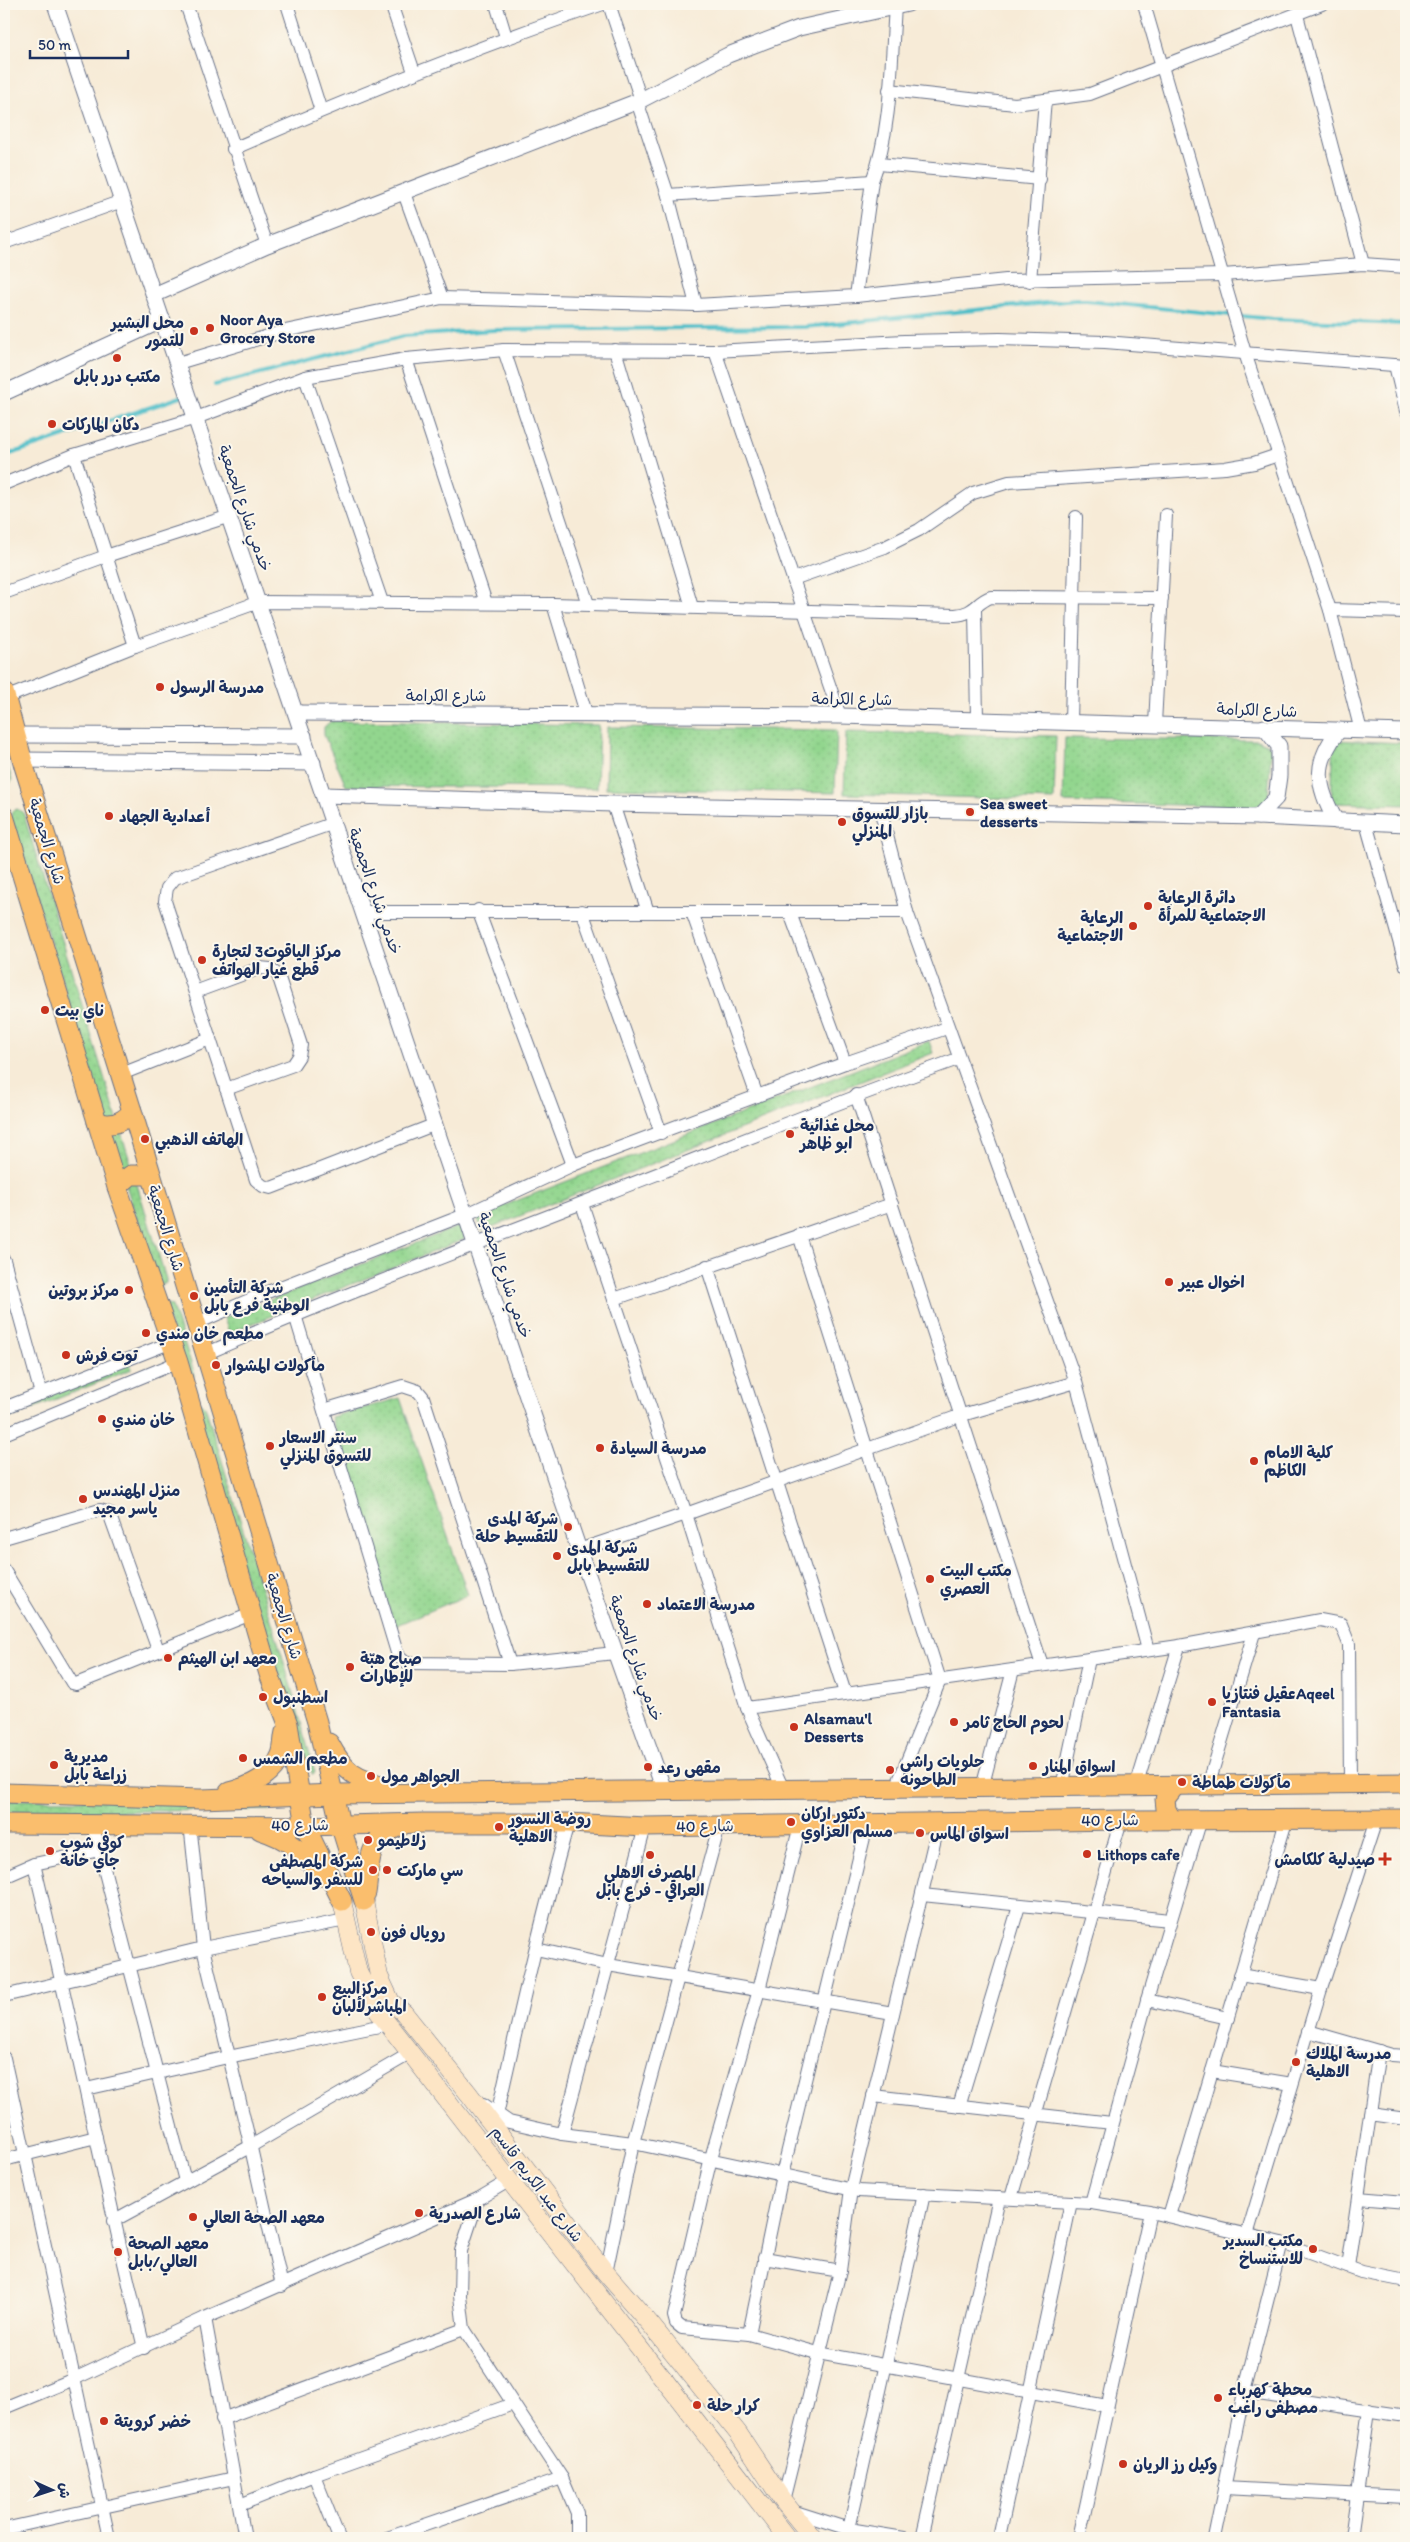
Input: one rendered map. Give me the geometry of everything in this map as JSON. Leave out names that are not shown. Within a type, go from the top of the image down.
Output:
[{"type":"main road","name":"شارع الجمعية","points":[[4,695],[22,760],[132,1111],[204,1354],[317,1722],[335,1794]]},
{"type":"main road","name":"شارع الجمعية","points":[[4,816],[116,1187],[172,1342],[269,1674],[288,1724],[305,1826]]},
{"type":"main road","points":[[96,1122],[110,1125],[116,1124],[132,1111]]},
{"type":"main road","points":[[116,1187],[131,1175],[150,1175]]},
{"type":"main road","points":[[153,1291],[170,1289],[181,1278]]},
{"type":"main road","points":[[161,1314],[166,1301],[172,1297],[188,1301]]},
{"type":"main road","points":[[317,1722],[341,1764],[354,1776],[365,1781],[413,1794]]},
{"type":"main road","points":[[202,1798],[243,1788],[263,1778],[280,1757],[288,1724]]},
{"type":"main road","name":"شارع 40","points":[[4,1793],[202,1798],[335,1794],[1406,1783]]},
{"type":"main road","points":[[1171,1819],[1166,1809],[1165,1799],[1175,1786]]},
{"type":"main road","points":[[1125,1820],[1138,1805],[1134,1787]]},
{"type":"main road","name":"شارع عبد الكريم قاسم","points":[[335,1794],[340,1824],[364,1901],[379,1976],[391,2002],[404,2014],[469,2094],[606,2272],[658,2333],[738,2433],[788,2506],[813,2538]]},
{"type":"main road","name":"شارع 40","points":[[4,1824],[94,1826],[190,1823],[305,1826],[423,1823],[568,1823],[645,1827],[1171,1819],[1406,1819]]},
{"type":"main road","points":[[364,1901],[368,1861],[377,1842],[392,1828],[406,1824],[423,1823]]},
{"type":"main road","points":[[215,1824],[258,1830],[289,1841],[301,1850],[321,1879],[342,1901]]},
{"type":"main road","name":"شارع عبد الكريم قاسم","points":[[305,1826],[342,1901],[362,1983],[389,2024],[787,2538]]},
{"type":"street","name":"خدمي شارع الجمعية","points":[[55,4],[467,1214],[579,1550],[664,1790]]},
{"type":"street","points":[[186,4],[233,149],[267,245]]},
{"type":"street","points":[[287,4],[321,111]]},
{"type":"street","points":[[391,4],[414,72]]},
{"type":"street","points":[[496,4],[506,37]]},
{"type":"street","points":[[233,149],[414,72],[506,37],[603,4]]},
{"type":"street","points":[[609,4],[668,195],[696,305]]},
{"type":"street","points":[[1144,4],[1164,66],[1245,353],[1330,610],[1361,731]]},
{"type":"street","points":[[889,90],[1015,104],[1090,94],[1322,4]]},
{"type":"street","points":[[154,295],[267,245],[639,101],[728,55],[799,28],[901,5],[879,164],[872,181],[856,296]]},
{"type":"street","points":[[1297,15],[1363,264]]},
{"type":"street","points":[[1030,281],[1040,179],[1045,100]]},
{"type":"street","points":[[879,164],[1040,179]]},
{"type":"street","points":[[668,195],[872,181]]},
{"type":"street","points":[[404,193],[442,298]]},
{"type":"street","points":[[4,243],[122,201]]},
{"type":"street","points":[[178,363],[285,332],[442,298],[696,305],[856,296],[1006,280],[1030,281],[1223,275],[1363,264],[1406,267]]},
{"type":"street","points":[[4,393],[163,320]]},
{"type":"street","points":[[4,484],[74,455],[196,418],[305,377],[406,359],[504,350],[715,352],[904,341],[1000,339],[1105,342],[1401,366],[1406,411]]},
{"type":"street","points":[[504,350],[588,604]]},
{"type":"street","points":[[615,350],[692,607]]},
{"type":"street","points":[[715,352],[840,716]]},
{"type":"street","points":[[406,359],[486,603]]},
{"type":"street","points":[[305,377],[382,602]]},
{"type":"street","points":[[74,455],[135,646]]},
{"type":"street","points":[[793,579],[885,546],[919,530],[973,493],[1009,482],[1226,468],[1254,463],[1278,455]]},
{"type":"street","points":[[1155,724],[1166,515]]},
{"type":"street","points":[[4,593],[106,556],[230,516]]},
{"type":"street","points":[[1071,722],[1076,517]]},
{"type":"street","points":[[4,695],[259,602],[588,604],[955,615],[969,613],[991,597],[1162,598]]},
{"type":"street","points":[[553,604],[586,713]]},
{"type":"street","points":[[975,609],[977,719]]},
{"type":"street","points":[[1330,610],[1406,612]]},
{"type":"street","name":"شارع الكرامة","points":[[296,713],[586,713],[840,716],[1406,732]]},
{"type":"street","points":[[1258,817],[1276,798],[1279,776],[1278,746],[1264,727]]},
{"type":"street","points":[[1336,821],[1322,795],[1321,771],[1325,749],[1339,730]]},
{"type":"street","points":[[16,735],[304,736]]},
{"type":"street","points":[[41,736],[31,738],[27,741],[25,747],[28,754],[33,758],[43,761]]},
{"type":"street","points":[[22,760],[313,763]]},
{"type":"street","points":[[324,795],[613,804],[1258,817],[1406,824]]},
{"type":"street","points":[[613,804],[648,912]]},
{"type":"street","points":[[880,809],[907,912],[958,1059],[1076,1382],[1148,1650]]},
{"type":"street","points":[[334,823],[175,878],[167,888],[165,901],[256,1180],[263,1186],[271,1188],[436,1124]]},
{"type":"street","points":[[1366,823],[1406,966]]},
{"type":"street","points":[[364,912],[478,910],[790,913],[907,912]]},
{"type":"street","points":[[478,910],[573,1166]]},
{"type":"street","points":[[582,911],[661,1132]]},
{"type":"street","points":[[692,912],[757,1096]]},
{"type":"street","points":[[790,913],[845,1063]]},
{"type":"street","points":[[195,992],[260,968],[270,969],[278,975],[301,1045],[293,1065],[226,1089]]},
{"type":"street","points":[[195,1324],[266,1293],[467,1214],[573,1166],[845,1063],[947,1028]]},
{"type":"street","points":[[119,1074],[210,1039]]},
{"type":"street","points":[[204,1354],[295,1315],[476,1243],[582,1204],[856,1095],[958,1059]]},
{"type":"street","points":[[856,1095],[962,1415],[1042,1666]]},
{"type":"street","points":[[582,1204],[686,1514],[747,1708],[783,1789]]},
{"type":"street","points":[[614,1299],[892,1204]]},
{"type":"street","points":[[799,1235],[940,1680],[896,1788]]},
{"type":"street","points":[[4,1260],[41,1394]]},
{"type":"street","points":[[707,1266],[778,1480],[845,1693]]},
{"type":"street","points":[[295,1315],[398,1656],[406,1662],[510,1664],[616,1653]]},
{"type":"street","points":[[4,1408],[172,1342]]},
{"type":"street","points":[[4,1434],[178,1362]]},
{"type":"street","points":[[579,1550],[686,1514],[962,1415],[1076,1382]]},
{"type":"street","points":[[324,1410],[403,1386],[418,1391],[423,1397],[510,1664]]},
{"type":"street","points":[[4,1538],[100,1510],[109,1513],[158,1650]]},
{"type":"street","points":[[4,1570],[72,1683],[76,1684],[252,1614]]},
{"type":"street","points":[[747,1708],[1179,1646],[1320,1620],[1342,1624],[1349,1644],[1350,1784]]},
{"type":"street","points":[[1208,1786],[1254,1633]]},
{"type":"street","points":[[1134,1787],[1179,1646]]},
{"type":"street","points":[[1062,1787],[1089,1659]]},
{"type":"street","points":[[982,1788],[1012,1670]]},
{"type":"street","points":[[1169,2216],[1287,1818]]},
{"type":"street","points":[[1091,2203],[1147,2000],[1201,1819]]},
{"type":"street","points":[[922,2538],[958,2378],[1005,2198],[1035,2115],[1125,1820]]},
{"type":"street","points":[[1247,2235],[1321,1989],[1376,1820]]},
{"type":"street","points":[[904,2538],[849,2529],[788,2506],[818,2353],[840,2271],[851,2189],[940,1822]]},
{"type":"street","points":[[190,1823],[203,1948],[251,2146],[282,2286]]},
{"type":"street","points":[[497,2115],[536,1950],[542,1914],[568,1823]]},
{"type":"street","points":[[800,1825],[759,1990],[711,2158],[674,2316],[676,2323],[682,2328],[749,2334],[818,2353],[1107,2406]]},
{"type":"street","points":[[749,2334],[782,2175],[826,2002],[867,1825]]},
{"type":"street","points":[[94,1826],[128,1965],[185,2181]]},
{"type":"street","points":[[606,2272],[633,2143],[719,1826]]},
{"type":"street","points":[[562,2134],[645,1827]]},
{"type":"street","points":[[4,1877],[34,1864],[100,1850]]},
{"type":"street","points":[[34,1864],[63,1982],[113,2221],[144,2348]]},
{"type":"street","points":[[922,1895],[1170,1920]]},
{"type":"street","points":[[959,2106],[1020,1906]]},
{"type":"street","points":[[4,1996],[203,1948],[346,1920]]},
{"type":"street","points":[[536,1950],[608,1965],[893,2013]]},
{"type":"street","points":[[1240,1975],[1321,1989]]},
{"type":"street","points":[[1147,2000],[1228,2018]]},
{"type":"street","points":[[86,2089],[228,2057],[389,2024]]},
{"type":"street","points":[[1308,2031],[1379,2051],[1406,2056]]},
{"type":"street","points":[[1348,2267],[1379,2051]]},
{"type":"street","points":[[113,2221],[251,2146],[411,2053]]},
{"type":"street","points":[[4,2058],[109,2538]]},
{"type":"street","points":[[1212,2071],[1292,2084]]},
{"type":"street","points":[[469,2094],[497,2115],[520,2124],[562,2134],[633,2143],[851,2189],[1091,2203],[1150,2212],[1282,2243],[1348,2267],[1406,2281]]},
{"type":"street","points":[[873,2096],[1112,2123]]},
{"type":"street","points":[[1370,2114],[1406,2119]]},
{"type":"street","points":[[508,2146],[504,2132],[505,2126],[520,2124]]},
{"type":"street","points":[[4,2160],[96,2137]]},
{"type":"street","points":[[4,2408],[74,2379],[205,2318],[478,2199],[510,2180]]},
{"type":"street","points":[[849,2529],[924,2194]]},
{"type":"street","points":[[1358,2198],[1406,2202]]},
{"type":"street","points":[[478,2199],[461,2251],[460,2296],[464,2329],[562,2478],[576,2512],[577,2538]]},
{"type":"street","points":[[999,2538],[1071,2202]]},
{"type":"street","points":[[1078,2538],[1150,2212]]},
{"type":"street","points":[[1214,2538],[1244,2392],[1282,2243]]},
{"type":"street","points":[[764,2258],[840,2271]]},
{"type":"street","points":[[205,2318],[222,2420],[245,2538]]},
{"type":"street","points":[[658,2333],[676,2323]]},
{"type":"street","points":[[222,2420],[464,2329]]},
{"type":"street","points":[[1244,2392],[1406,2416]]},
{"type":"street","points":[[240,2505],[314,2475],[512,2404]]},
{"type":"street","points":[[1351,2538],[1369,2410]]},
{"type":"street","points":[[314,2475],[339,2538]]},
{"type":"street","points":[[4,2529],[234,2478]]},
{"type":"street","points":[[387,2538],[562,2478]]},
{"type":"street","points":[[1224,2488],[1406,2498]]},
{"type":"green space","points":[[331,721],[599,725],[597,788],[346,786],[324,735],[324,727]]},
{"type":"green space","points":[[607,727],[837,730],[835,793],[606,788]]},
{"type":"green space","points":[[846,732],[1056,736],[1054,800],[844,794]]},
{"type":"green space","points":[[1065,738],[1257,740],[1270,745],[1268,800],[1253,807],[1063,802]]},
{"type":"green space","points":[[1334,740],[1406,743],[1406,805],[1331,803]]},
{"type":"green space","points":[[4,752],[12,780],[9,785],[4,784]]},
{"type":"green space","points":[[17,809],[23,812],[166,1279],[166,1283],[158,1288],[11,816],[12,811]]},
{"type":"green space","points":[[929,1041],[933,1053],[482,1231],[477,1216]]},
{"type":"green space","points":[[460,1226],[465,1239],[229,1333],[224,1318]]},
{"type":"green space","points":[[168,1304],[172,1306],[195,1375],[190,1381],[163,1306]]},
{"type":"green space","points":[[128,1357],[132,1369],[4,1420],[4,1408]]},
{"type":"green space","points":[[400,1398],[468,1595],[394,1626],[331,1417]]},
{"type":"green space","points":[[201,1403],[205,1406],[282,1655],[315,1772],[313,1775],[288,1724],[195,1404]]},
{"type":"green space","points":[[270,1799],[270,1810],[4,1812],[4,1800]]},
{"type":"waterway","points":[[215,385],[404,336],[494,330],[805,327],[1076,300],[1273,319],[1406,324]]},
{"type":"waterway","points":[[4,456],[184,396]]},
{"type":"place","name":"Noor Aya Grocery Store","points":[[210,328]]},
{"type":"place","name":"محل البشير للتمور","points":[[194,331]]},
{"type":"place","name":"مكتب درر بابل","points":[[117,358]]},
{"type":"place","name":"دكان الماركات","points":[[52,424]]},
{"type":"place","name":"مدرسة الرسول","points":[[160,687]]},
{"type":"place","name":"Sea sweet desserts","points":[[970,812]]},
{"type":"place","name":"أعدادية الجهاد","points":[[109,816]]},
{"type":"place","name":"بازار للتسوق المنزلي","points":[[842,822]]},
{"type":"place","name":"دائرة الرعاية الاجتماعية للمرأة","points":[[1148,906]]},
{"type":"place","name":"الرعاية الاجتماعية","points":[[1133,926]]},
{"type":"place","name":"مركز الياقوت3 لتجارة قطع غيار الهواتف","points":[[202,960]]},
{"type":"place","name":"ناي بيت","points":[[45,1010]]},
{"type":"place","name":"محل غذائية ابو ظاهر","points":[[790,1134]]},
{"type":"place","name":"الهاتف الذهبي","points":[[145,1139]]},
{"type":"place","name":"اخوال عبير","points":[[1169,1282]]},
{"type":"place","name":"مركز بروتين","points":[[129,1290]]},
{"type":"place","name":"شركة التأمين الوطنية فرع بابل","points":[[194,1296]]},
{"type":"place","name":"مطعم خان مندي","points":[[146,1333]]},
{"type":"place","name":"توت فرش","points":[[66,1355]]},
{"type":"place","name":"مأكولات المشوار","points":[[216,1365]]},
{"type":"place","name":"خان مندي","points":[[102,1419]]},
{"type":"place","name":"سنتر الاسعار للتسوق المنزلي","points":[[270,1446]]},
{"type":"place","name":"مدرسة السيادة","points":[[600,1448]]},
{"type":"place","name":"كلية الامام الكاظم","points":[[1254,1461]]},
{"type":"place","name":"منزل المهندس ياسر مجيد","points":[[83,1499]]},
{"type":"place","name":"شركة المدى للتقسيط حلة","points":[[568,1527]]},
{"type":"place","name":"شركة المدى للتقسيط بابل","points":[[557,1556]]},
{"type":"place","name":"مكتب البيت العصري","points":[[930,1579]]},
{"type":"place","name":"مدرسة الاعتماد","points":[[647,1604]]},
{"type":"place","name":"معهد ابن الهيثم","points":[[168,1658]]},
{"type":"place","name":"صباح هبّة للإطارات","points":[[350,1667]]},
{"type":"place","name":"اسطنبول","points":[[263,1697]]},
{"type":"place","name":"عقيل فنتازياAqeel Fantasia","points":[[1212,1702]]},
{"type":"place","name":"لحوم الحاج ثامر","points":[[954,1722]]},
{"type":"place","name":"Alsamau'l Desserts","points":[[794,1727]]},
{"type":"place","name":"مطعم الشمس","points":[[243,1758]]},
{"type":"place","name":"مديرية زراعة بابل","points":[[54,1765]]},
{"type":"place","name":"اسواق المنار","points":[[1033,1766]]},
{"type":"place","name":"مقهى رعد","points":[[648,1767]]},
{"type":"place","name":"حلويات راشي الطاحونه","points":[[890,1770]]},
{"type":"place","name":"الجواهر مول","points":[[371,1776]]},
{"type":"place","name":"مأكولات طماطة","points":[[1182,1782]]},
{"type":"place","name":"دكتور اركان مسلم العزاوي","points":[[791,1822]]},
{"type":"place","name":"روضة النسور الاهلية","points":[[499,1827]]},
{"type":"place","name":"اسواق الماس","points":[[920,1833]]},
{"type":"place","name":"زلاطيمو","points":[[368,1840]]},
{"type":"place","name":"كوفي شوب جاي خانة","points":[[50,1851]]},
{"type":"place","name":"Lithops cafe","points":[[1087,1854]]},
{"type":"place","name":"المصرف الاهلي العراقي - فرع بابل","points":[[650,1855]]},
{"type":"place","name":"صيدلية كلكامش","points":[[1385,1859]]},
{"type":"place","name":"شركة المصطفى للسفر والسياحه","points":[[373,1870]]},
{"type":"place","name":"سي ماركت","points":[[387,1870]]},
{"type":"place","name":"رويال فون","points":[[371,1932]]},
{"type":"place","name":"مركزالبيع المباشرلألبان","points":[[322,1997]]},
{"type":"place","name":"مدرسة الملاك الاهلية","points":[[1296,2062]]},
{"type":"place","name":"شارع الصدرية","points":[[419,2213]]},
{"type":"place","name":"معهد الصحة العالي","points":[[193,2217]]},
{"type":"place","name":"مكتب السدير للاستنساخ","points":[[1313,2249]]},
{"type":"place","name":"معهد الصحة العالي/بابل","points":[[118,2252]]},
{"type":"place","name":"محطة كهرباء مصطفى راغب","points":[[1218,2398]]},
{"type":"place","name":"كرار حلة","points":[[697,2405]]},
{"type":"place","name":"خضر كرويتة","points":[[104,2421]]},
{"type":"place","name":"وكيل رز الريان","points":[[1123,2464]]}]
